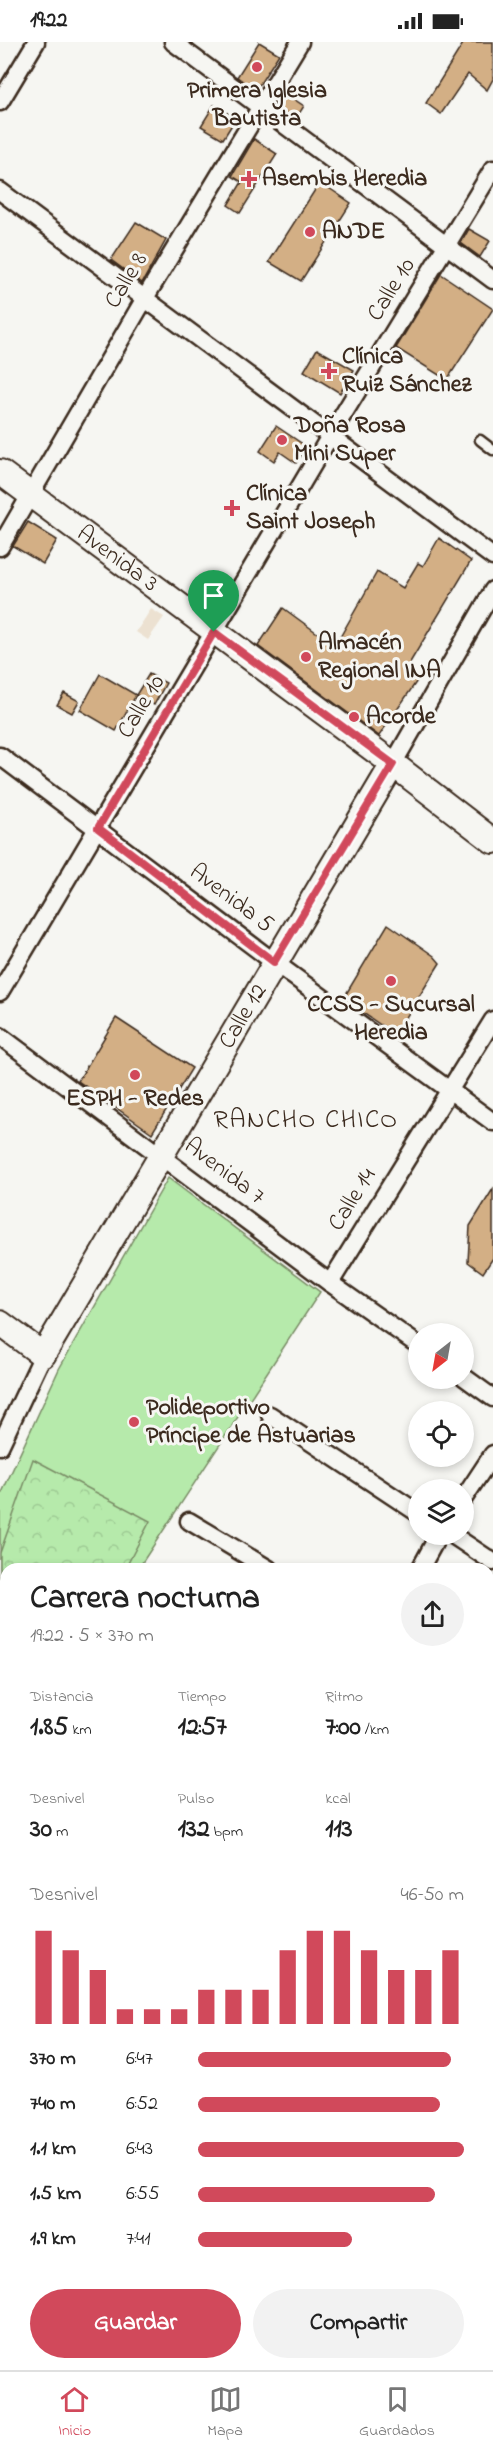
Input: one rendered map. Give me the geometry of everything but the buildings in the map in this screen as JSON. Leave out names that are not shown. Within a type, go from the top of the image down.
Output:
[{"type":"street","points":[[0,102],[36,42]]},
{"type":"street","points":[[173,42],[493,280]]},
{"type":"street","name":"Calle 8","points":[[0,547],[145,298],[300,42]]},
{"type":"street","name":"Calle 10","points":[[0,992],[330,436],[493,169]]},
{"type":"street","points":[[0,191],[493,557]]},
{"type":"street","name":"Avenida 3","points":[[0,472],[493,841]]},
{"type":"street","name":"Calle 12","points":[[0,1446],[43,1355],[393,764],[493,590]]},
{"type":"street","name":"Avenida 5","points":[[0,756],[274,962],[493,1122]]},
{"type":"street","name":"Calle 14","points":[[330,1282],[493,1020]]},
{"type":"street","name":"Avenida 7","points":[[0,1036],[408,1339]]},
{"type":"street","points":[[0,1323],[43,1355]]},
{"type":"street","points":[[474,1384],[493,1398]]},
{"type":"street","points":[[270,1415],[408,1506]]},
{"type":"street","points":[[474,1483],[493,1454]]},
{"type":"street","points":[[189,1521],[259,1563]]},
{"type":"street","points":[[423,1563],[434,1545]]},
{"type":"street","points":[[468,1545],[493,1562]]},
{"type":"lane","points":[[480,440],[493,450]]},
{"type":"shaded area","points":[[151,609],[164,617],[148,640],[136,632]]},
{"type":"green space","name":"Polideportivo Príncipe de Astuarias","points":[[168,1178],[320,1292],[142,1563],[0,1563],[0,1497],[59,1369]]},
{"type":"green space","points":[[33,1459],[150,1521],[128,1563],[0,1563],[0,1553]]},
{"type":"place","name":"Primera Iglesia Bautista","points":[[257,67]]},
{"type":"place","name":"Asembis Heredia","points":[[249,179]]},
{"type":"place","name":"ANDE","points":[[310,232]]},
{"type":"place","name":"Clínica Ruiz Sánchez","points":[[329,371]]},
{"type":"place","name":"Doña Rosa Mini Super","points":[[282,440]]},
{"type":"place","name":"Clínica Saint Joseph","points":[[232,508]]},
{"type":"place","name":"Almacén Regional INA","points":[[306,657]]},
{"type":"place","name":"Acorde","points":[[354,717]]},
{"type":"place","name":"CCSS - Sucursal Heredia","points":[[391,981]]},
{"type":"place","name":"ESPH - Redes","points":[[135,1075]]},
{"type":"place","name":"Polideportivo Príncipe de Astuarias","points":[[134,1422]]},
{"type":"district","name":"RANCHO CHICO","points":[[306,1121]]},
{"type":"route","points":[[214,632],[393,764],[274,962],[98,828],[214,632]]}]
